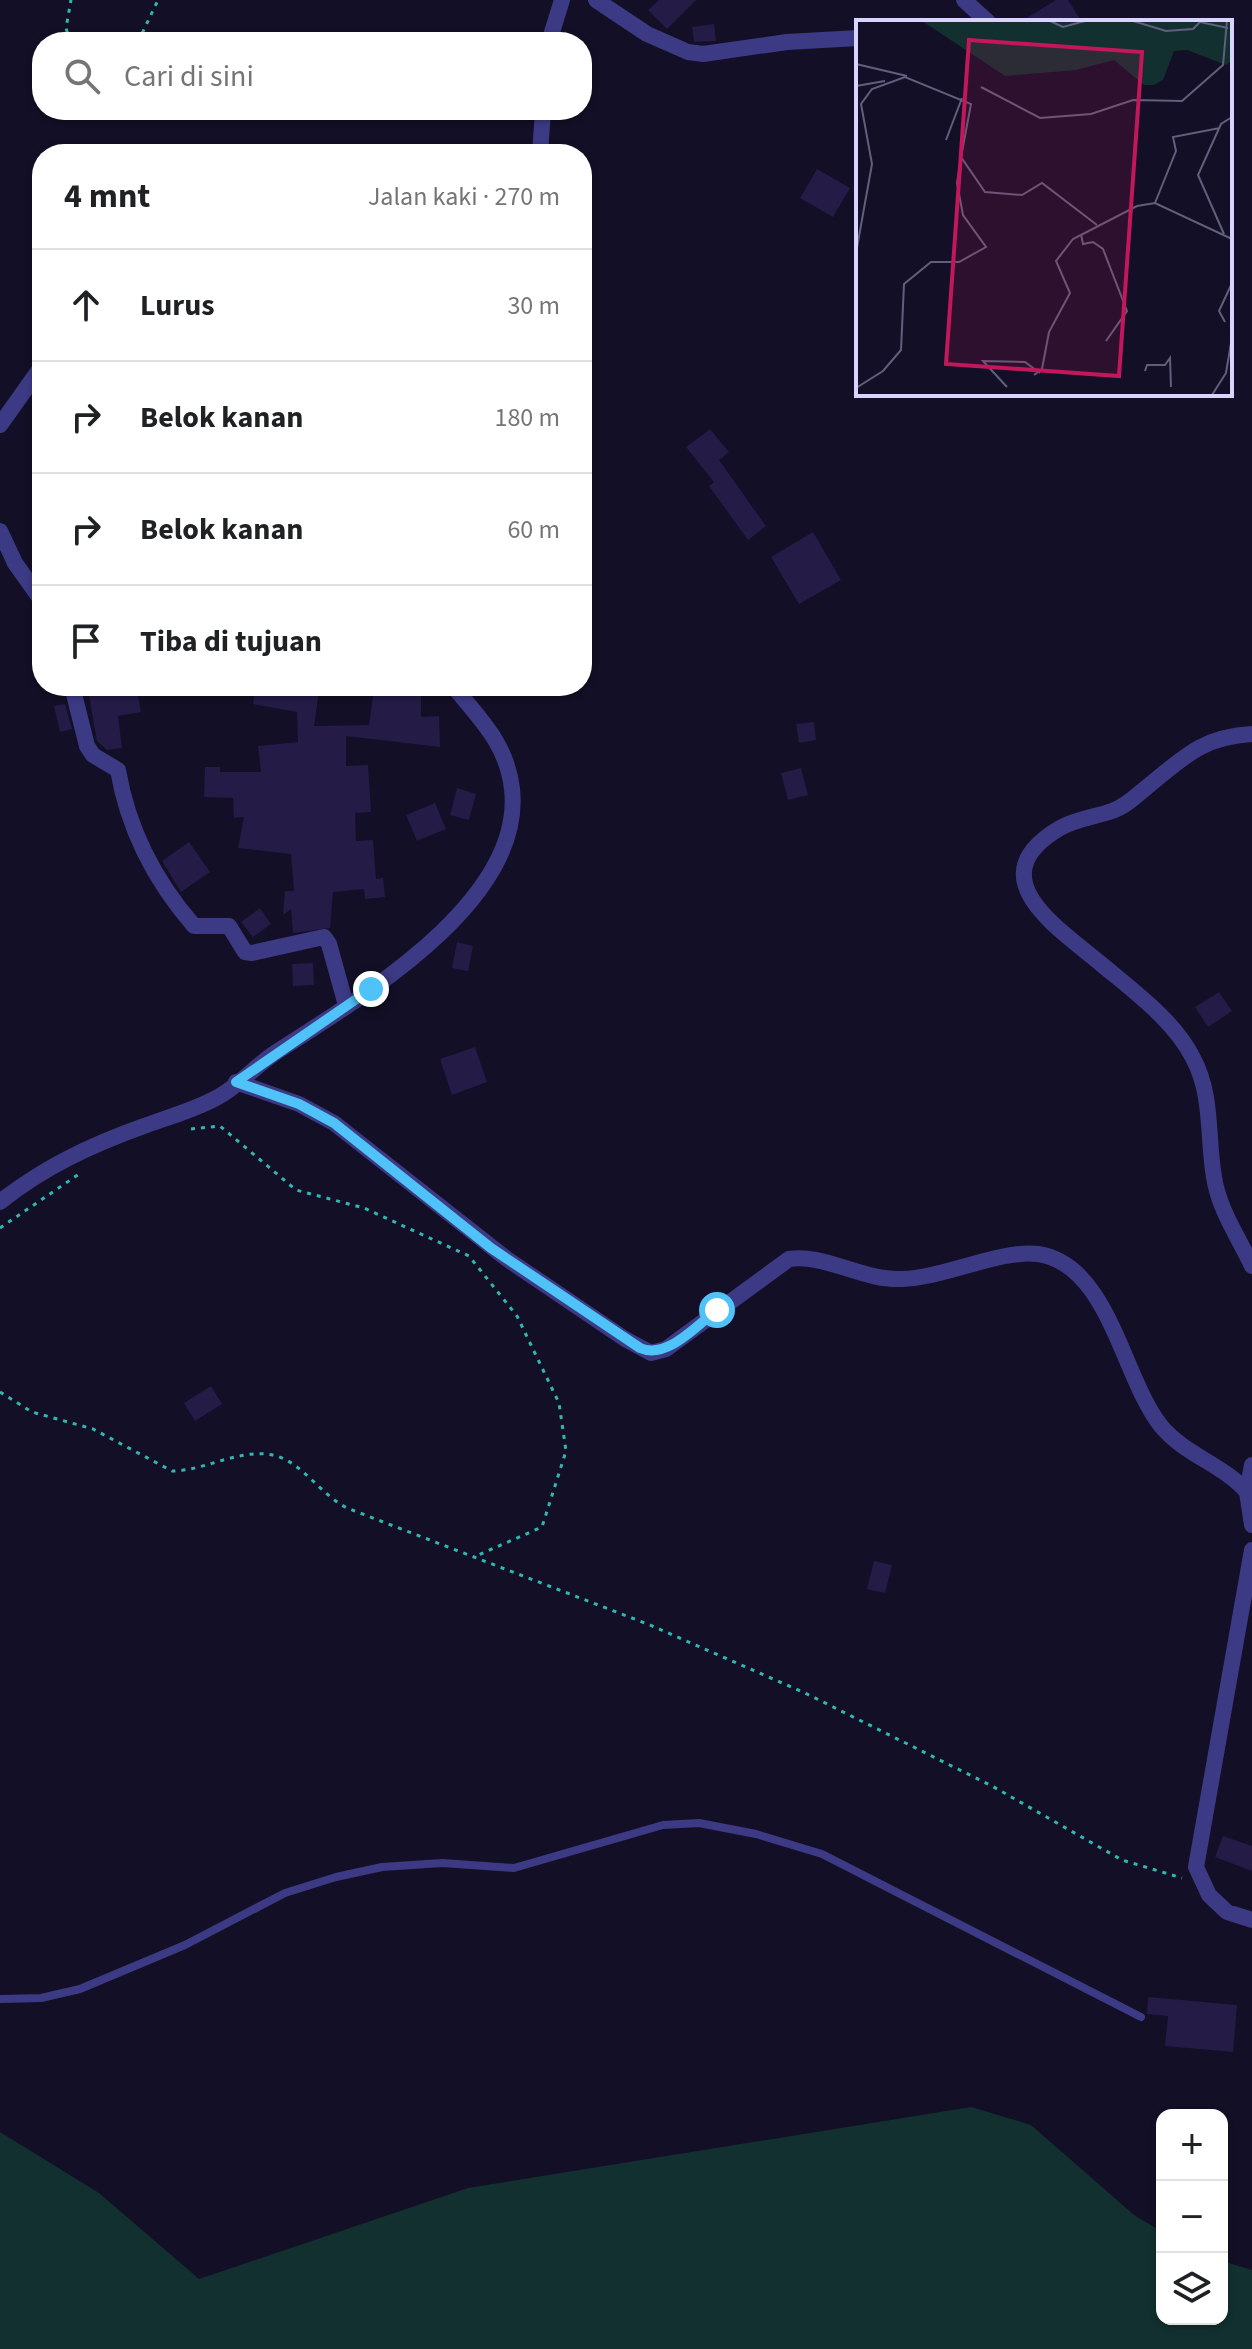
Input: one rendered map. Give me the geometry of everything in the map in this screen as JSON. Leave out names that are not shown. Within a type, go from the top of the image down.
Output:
[{"type":"street","points":[[552,32],[562,0]]},
{"type":"street","points":[[596,0],[647,34],[688,52],[703,54],[787,42],[856,38]]},
{"type":"street","points":[[964,0],[986,20]]},
{"type":"street","points":[[541,144],[542,120]]},
{"type":"street","points":[[0,425],[32,380]]},
{"type":"street","points":[[0,531],[15,563],[32,587]]},
{"type":"street","points":[[74,696],[87,746],[93,755],[118,770],[131,826],[153,868],[194,926],[229,926],[245,952],[252,953],[324,937],[346,1005]]},
{"type":"street","points":[[0,1202],[64,1159],[209,1101],[404,968],[426,948],[478,889],[503,848],[513,799],[503,753],[492,732],[461,696]]},
{"type":"street","points":[[1252,734],[1224,737],[1199,745],[1117,810],[1074,822],[1052,833],[1026,858],[1024,868],[1030,899],[1044,918],[1149,1005],[1173,1030],[1194,1059],[1206,1098],[1217,1193],[1252,1266]]},
{"type":"street","points":[[236,1082],[299,1104],[334,1123],[507,1259],[625,1339],[651,1353],[666,1349],[789,1259],[810,1259],[888,1280],[916,1278],[1035,1253],[1050,1257],[1080,1278],[1097,1297],[1138,1385],[1162,1426],[1177,1441],[1247,1492]]},
{"type":"street","points":[[1252,1465],[1247,1492],[1252,1525]]},
{"type":"street","points":[[1252,1550],[1196,1867],[1201,1883],[1227,1912],[1252,1920]]},
{"type":"lane","points":[[0,1999],[41,1998],[80,1989],[185,1945],[285,1893],[336,1877],[382,1867],[442,1863],[514,1868],[663,1825],[699,1823],[756,1834],[822,1854],[1141,2017]]},
{"type":"path","points":[[67,32],[71,0]]},
{"type":"path","points":[[143,32],[158,0]]},
{"type":"path","points":[[191,1129],[220,1126],[296,1190],[364,1208],[469,1256],[517,1316],[559,1403],[566,1451],[542,1527],[476,1556]]},
{"type":"path","points":[[0,1228],[83,1171]]},
{"type":"path","points":[[0,1392],[32,1412],[93,1429],[172,1471],[186,1471],[243,1455],[262,1453],[280,1457],[291,1463],[327,1498],[347,1508],[650,1625],[805,1693],[992,1786],[1122,1860],[1201,1883]]},
{"type":"green space","points":[[971,2107],[1031,2125],[1134,2215],[1156,2228],[1156,2325],[1228,2325],[1228,2263],[1252,2270],[1252,2349],[0,2349],[0,2132],[99,2193],[199,2279],[468,2188]]},
{"type":"building","points":[[659,0],[696,0],[667,29],[648,10]]},
{"type":"building","points":[[1056,0],[1068,0],[1081,20],[1023,20]]},
{"type":"building","points":[[714,24],[716,41],[694,42],[692,27]]},
{"type":"building","points":[[817,169],[850,188],[833,217],[800,198]]},
{"type":"building","points":[[710,429],[729,452],[719,460],[766,526],[748,540],[709,486],[714,482],[686,447]]},
{"type":"building","points":[[813,532],[841,580],[799,604],[771,557]]},
{"type":"building","points":[[89,696],[138,696],[141,712],[118,716],[122,748],[107,750],[97,741]]},
{"type":"building","points":[[254,696],[318,696],[314,726],[369,725],[373,696],[421,696],[421,717],[439,716],[440,747],[346,736],[346,766],[368,765],[371,812],[355,813],[356,841],[373,840],[376,879],[383,878],[385,897],[365,899],[364,889],[333,892],[330,928],[293,933],[291,909],[283,915],[285,891],[294,891],[291,854],[238,848],[244,817],[234,818],[233,798],[204,797],[205,767],[220,767],[220,772],[261,772],[258,746],[298,742],[297,712],[253,704]]},
{"type":"building","points":[[65,704],[72,729],[60,732],[54,706]]},
{"type":"building","points":[[814,722],[816,740],[799,743],[796,724]]},
{"type":"building","points":[[801,768],[808,795],[788,800],[781,773]]},
{"type":"building","points":[[457,788],[476,794],[469,820],[450,815]]},
{"type":"building","points":[[435,803],[446,829],[417,841],[406,815]]},
{"type":"building","points":[[189,842],[210,872],[181,892],[162,861]]},
{"type":"building","points":[[260,908],[271,924],[253,937],[241,922]]},
{"type":"building","points":[[457,942],[473,946],[468,971],[452,968]]},
{"type":"building","points":[[313,963],[314,985],[293,986],[292,964]]},
{"type":"building","points":[[1219,992],[1232,1011],[1208,1027],[1195,1007]]},
{"type":"building","points":[[475,1047],[487,1082],[452,1095],[440,1059]]},
{"type":"building","points":[[211,1386],[222,1404],[195,1421],[184,1403]]},
{"type":"building","points":[[874,1561],[892,1565],[885,1593],[867,1589]]},
{"type":"building","points":[[1223,1836],[1252,1846],[1252,1871],[1215,1857]]},
{"type":"building","points":[[1148,1997],[1237,2005],[1233,2052],[1165,2046],[1168,2016],[1147,2014]]},
{"type":"route","points":[[371,989],[236,1082],[299,1104],[334,1123],[387,1162],[469,1232],[640,1348],[651,1353],[666,1349],[717,1310]]}]
